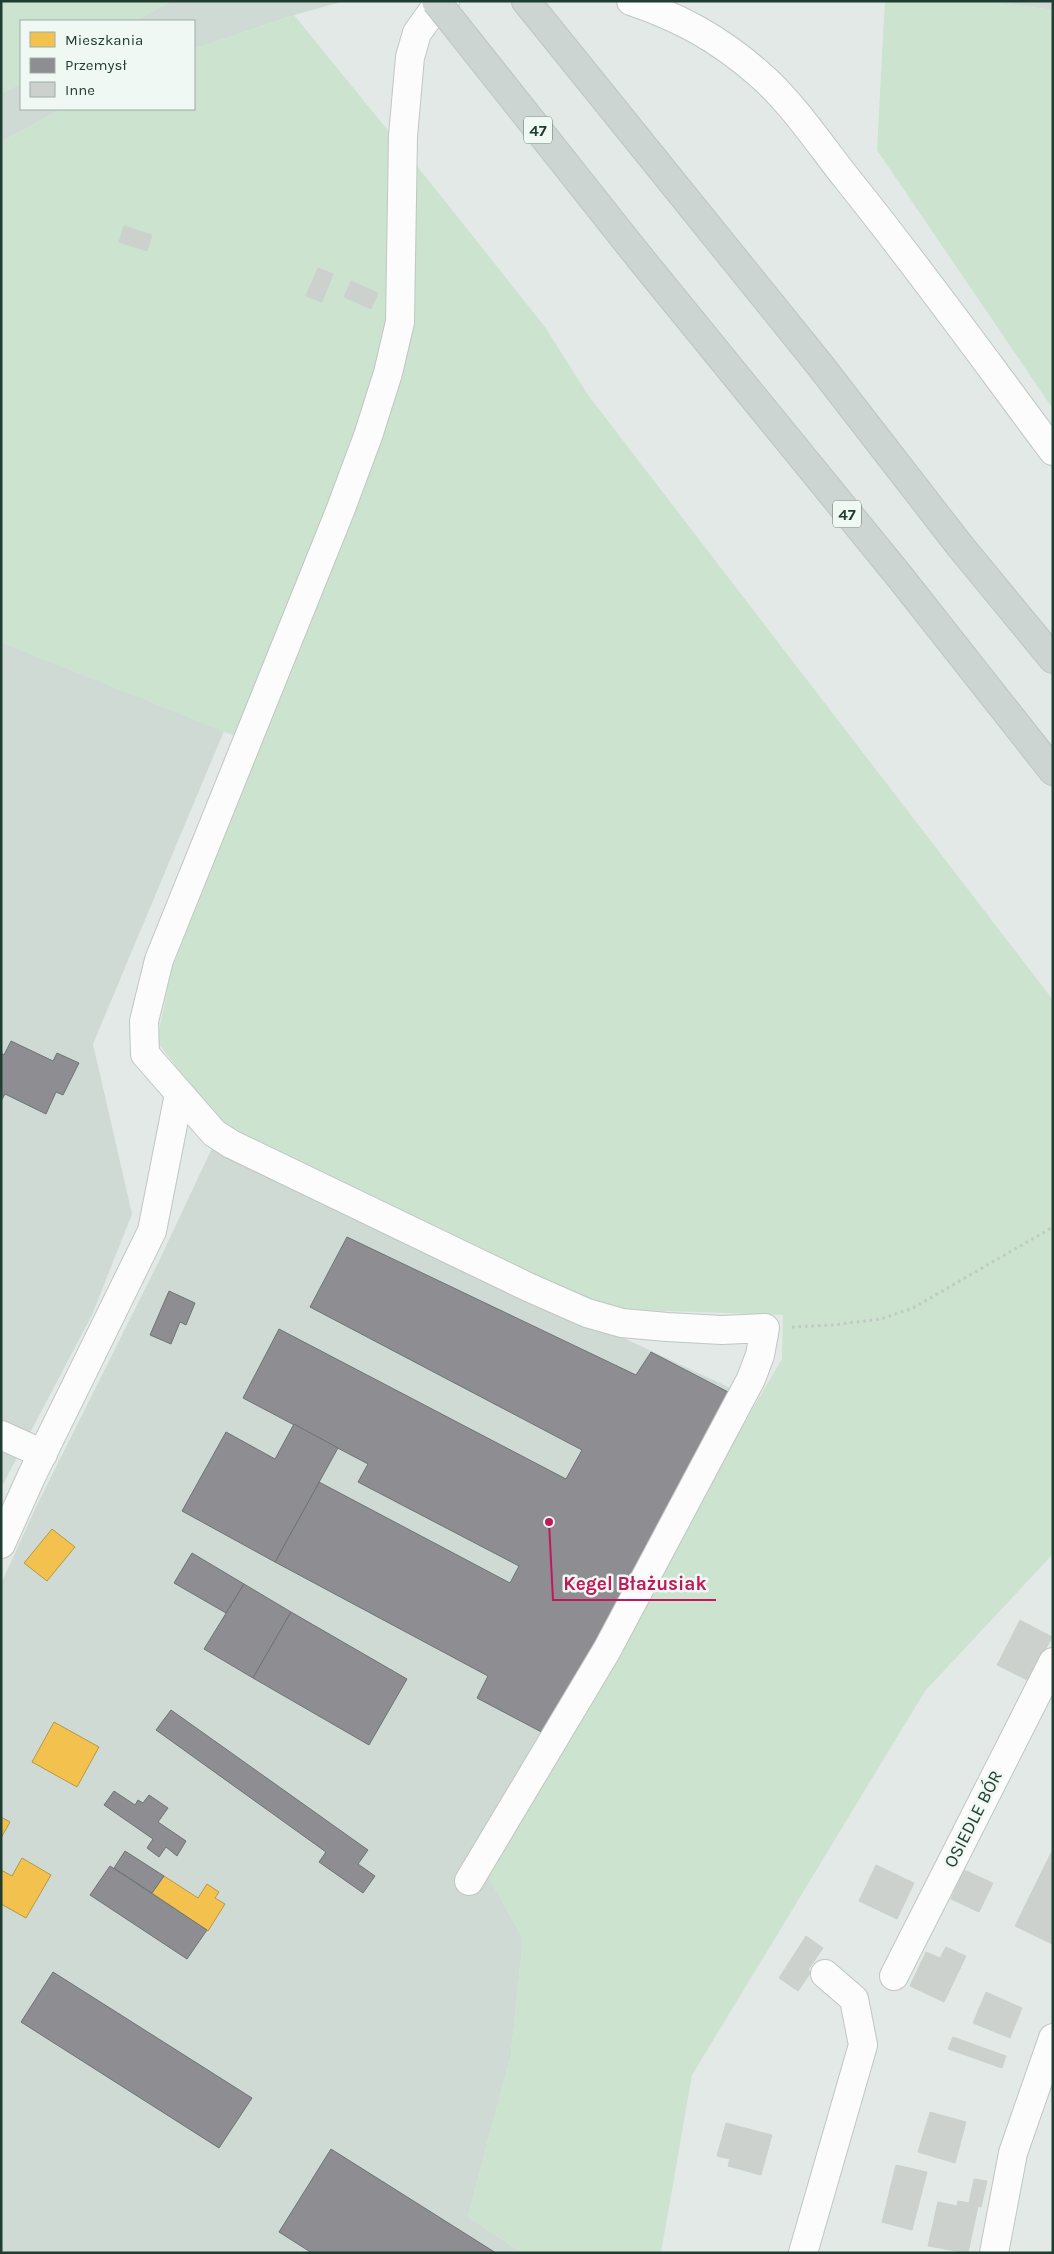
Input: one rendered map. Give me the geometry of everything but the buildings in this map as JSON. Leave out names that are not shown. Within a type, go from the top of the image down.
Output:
[{"type":"main road","name":"47","points":[[436,1],[640,258],[900,577],[1053,771]]},
{"type":"main road","points":[[526,1],[819,364],[960,546],[1053,659]]},
{"type":"street","points":[[445,1],[432,12],[417,33],[410,57],[403,136],[400,322],[388,373],[368,436],[340,511],[160,960],[144,1021],[145,1054],[214,1133],[231,1144],[528,1287],[588,1313],[622,1323],[667,1327],[722,1330],[765,1328],[760,1354],[751,1380],[612,1641],[469,1881]]},
{"type":"street","points":[[631,1],[684,10],[703,32],[760,74],[784,100],[902,247],[1053,451]]},
{"type":"street","points":[[1,1544],[37,1464],[152,1231],[179,1094]]},
{"type":"street","points":[[1,1435],[37,1464]]},
{"type":"street","name":"OSIEDLE BÓR","points":[[894,1976],[1053,1662]]},
{"type":"street","points":[[803,2253],[863,2045],[854,1998],[825,1974]]},
{"type":"street","points":[[994,2253],[1013,2153],[1053,2038]]},
{"type":"path","points":[[765,1328],[834,1325],[881,1319],[913,1308],[1053,1227]]},
{"type":"shaded area","points":[[172,1],[345,1],[294,15],[195,49],[195,20],[136,20]]},
{"type":"shaded area","points":[[983,1],[1053,1],[1053,10]]},
{"type":"shaded area","points":[[20,84],[20,110],[59,110],[1,142],[1,94]]},
{"type":"shaded area","points":[[1,642],[224,731],[93,1044],[132,1214],[92,1315],[1,1488]]},
{"type":"shaded area","points":[[213,1146],[737,1391],[483,1867],[523,1939],[511,2054],[468,2217],[523,2253],[1,2253],[1,1584],[36,1507],[158,1263]]},
{"type":"green space","points":[[1,1],[172,1],[136,20],[20,20],[20,84],[1,94]]},
{"type":"green space","points":[[885,1],[983,1],[1053,10],[1053,409],[877,150]]},
{"type":"green space","points":[[294,15],[545,327],[588,395],[1053,1000],[1053,1554],[925,1691],[692,2075],[661,2253],[523,2253],[468,2217],[511,2054],[523,1939],[483,1867],[782,1359],[783,1315],[639,1310],[592,1304],[253,1140],[213,1116],[157,1041],[171,971],[260,746],[1,642],[1,142],[59,110],[195,110],[195,49]]},
{"type":"place","name":"Kegel Błażusiak","points":[[549,1522]]}]
